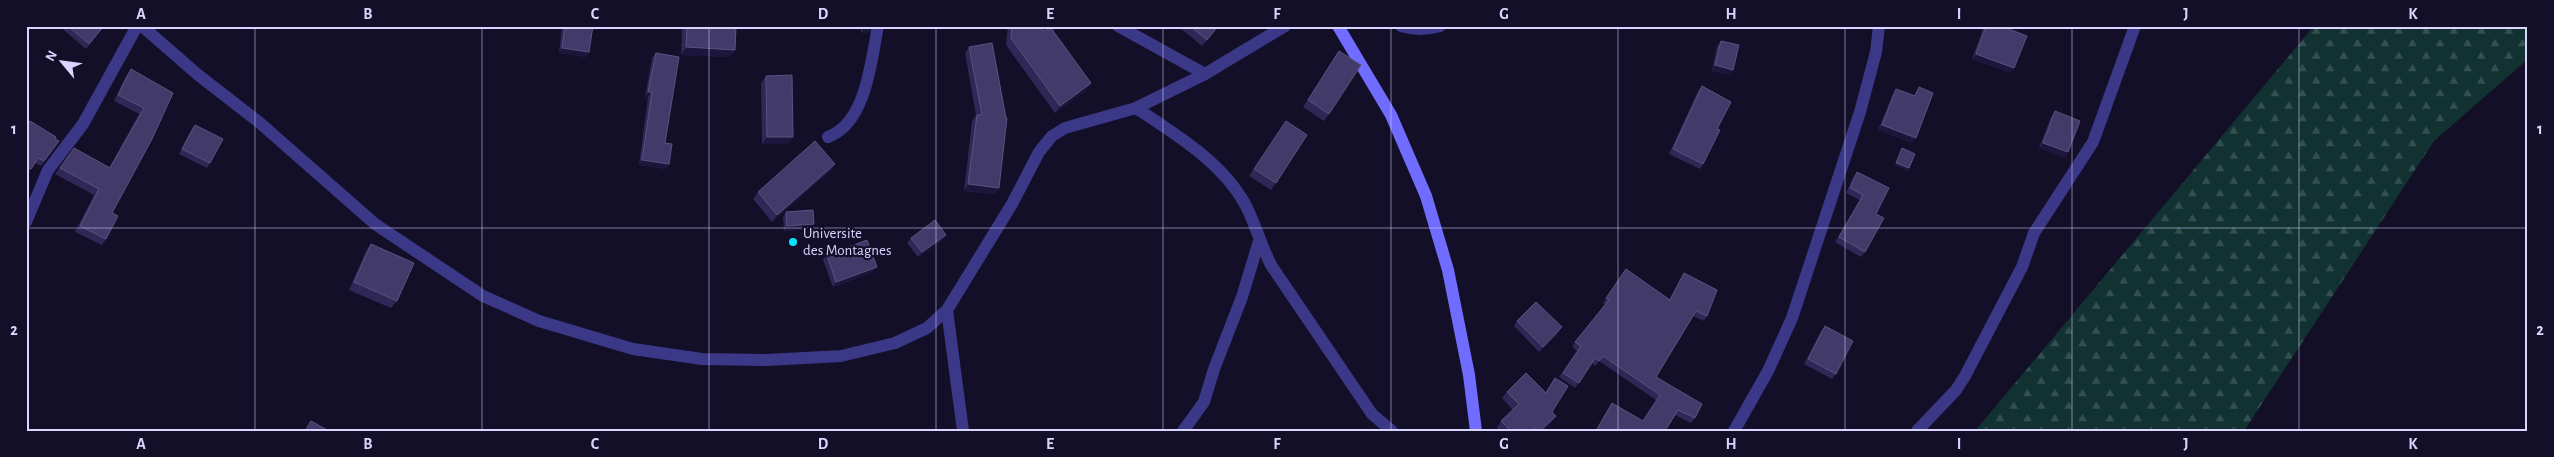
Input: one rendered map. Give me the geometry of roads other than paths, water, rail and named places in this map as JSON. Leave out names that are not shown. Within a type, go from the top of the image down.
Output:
[{"type":"street","points":[[26,222],[48,170],[83,124],[137,26]]},
{"type":"street","points":[[142,26],[197,74],[260,124],[375,224],[483,296],[539,321],[633,349],[702,359],[767,360],[841,356],[895,343],[927,328],[947,310],[1012,204],[1039,152],[1052,136],[1065,128],[1136,108],[1205,74],[1285,26]]},
{"type":"street","points":[[828,136],[839,132],[856,112],[869,72],[878,26]]},
{"type":"street","points":[[1118,26],[1205,74]]},
{"type":"street","points":[[1338,26],[1391,115],[1426,196],[1448,270],[1469,375],[1476,431]]},
{"type":"street","points":[[1401,26],[1410,29],[1432,29],[1440,26]]},
{"type":"street","points":[[1734,431],[1768,371],[1792,318],[1860,112],[1876,52],[1879,26]]},
{"type":"street","points":[[1917,431],[1956,390],[1965,376],[2022,268],[2034,233],[2093,142],[2135,26]]},
{"type":"street","points":[[1136,108],[1202,154],[1235,188],[1246,205],[1259,242],[1271,264],[1372,414],[1392,431]]},
{"type":"street","points":[[1183,431],[1204,402],[1214,369],[1242,297],[1259,242]]},
{"type":"street","points":[[947,310],[963,431]]},
{"type":"place","name":"Universite des Montagnes","points":[[793,242]]}]
